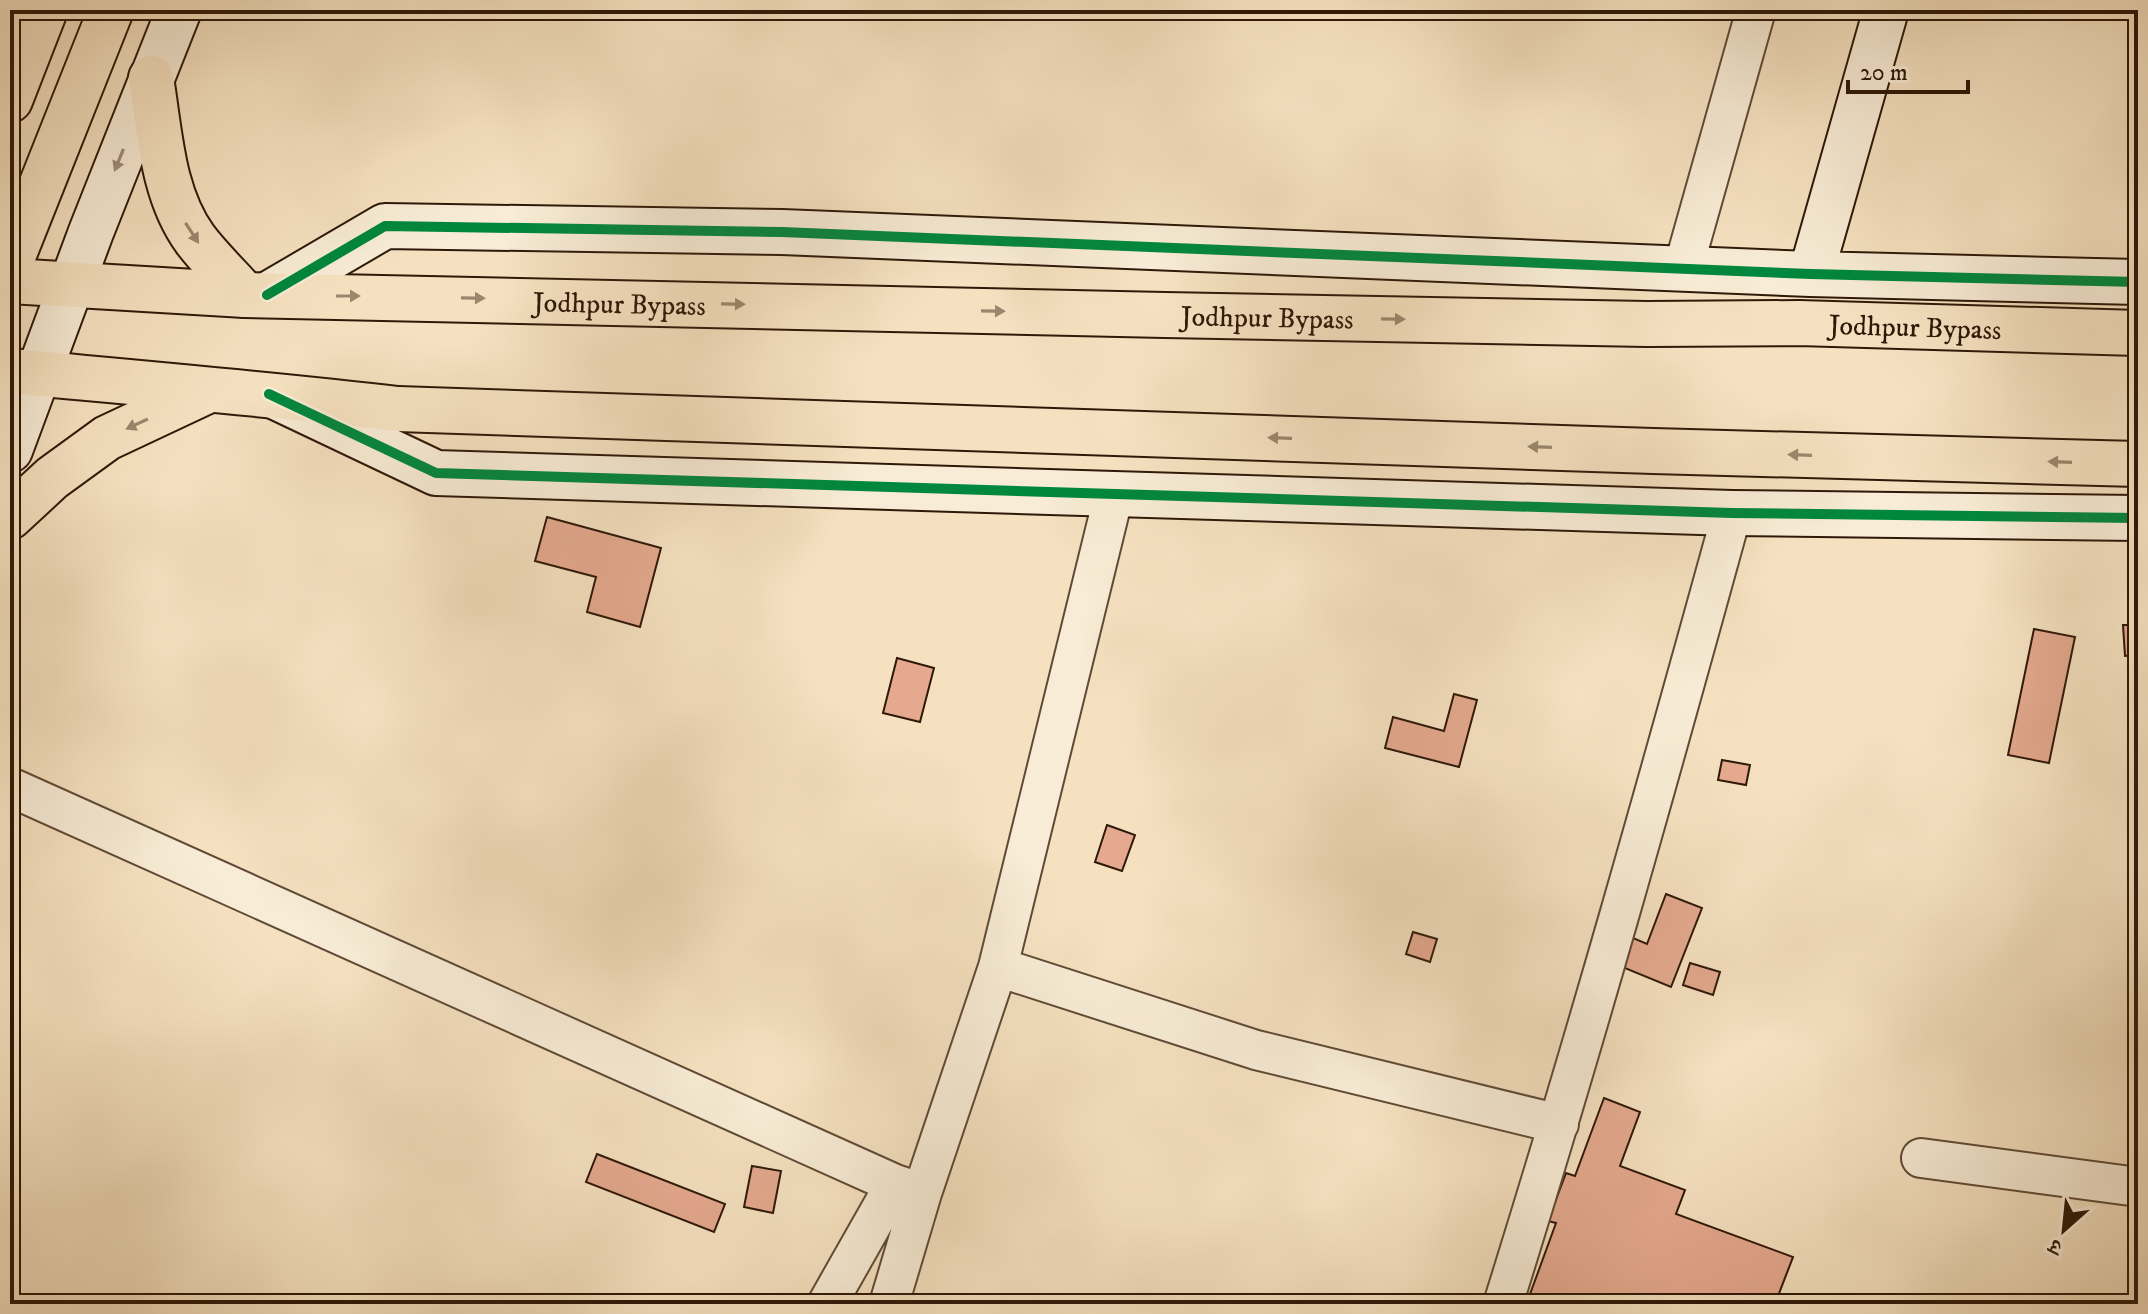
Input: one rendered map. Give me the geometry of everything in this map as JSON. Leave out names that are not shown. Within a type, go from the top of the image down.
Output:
[{"type":"highway","points":[[10,100],[45,10]]},
{"type":"highway","points":[[10,264],[111,10]]},
{"type":"highway","points":[[151,78],[168,182],[178,209],[195,239],[256,295]]},
{"type":"highway","points":[[10,281],[256,295]]},
{"type":"highway","name":"Jodhpur Bypass","points":[[256,295],[1181,316],[1647,324],[1799,323],[2138,333]]},
{"type":"highway","points":[[24,372],[398,409],[2138,464]]},
{"type":"highway","points":[[10,517],[52,478],[98,444],[207,391]]},
{"type":"street","points":[[10,450],[24,372],[71,285],[179,10]]},
{"type":"street","points":[[1683,269],[1756,10]]},
{"type":"street","points":[[1811,274],[1886,10]]},
{"type":"street","points":[[256,295],[385,226],[782,232],[1811,274],[2138,282]]},
{"type":"street","points":[[269,394],[436,473],[1732,513],[2138,518]]},
{"type":"street","points":[[827,1304],[908,1188],[998,967],[1114,494]]},
{"type":"street","points":[[1503,1304],[1640,846],[1732,513]]},
{"type":"street","points":[[10,787],[908,1188]]},
{"type":"street","points":[[998,967],[1256,1050],[1559,1124]]},
{"type":"street","points":[[1921,1158],[2138,1187]]},
{"type":"street","points":[[889,1304],[908,1188]]},
{"type":"building","points":[[547,517],[661,548],[640,627],[587,612],[596,577],[535,561]]},
{"type":"building","points":[[2123,625],[2138,625],[2138,655],[2125,656]]},
{"type":"building","points":[[2034,629],[2075,637],[2049,763],[2008,755]]},
{"type":"building","points":[[897,658],[934,668],[920,722],[883,713]]},
{"type":"building","points":[[1454,694],[1477,700],[1459,767],[1385,748],[1393,717],[1444,731]]},
{"type":"building","points":[[1722,760],[1750,765],[1746,785],[1718,780]]},
{"type":"building","points":[[1107,825],[1135,835],[1122,871],[1095,862]]},
{"type":"building","points":[[1666,894],[1702,908],[1671,987],[1615,964],[1626,935],[1647,944]]},
{"type":"building","points":[[1413,932],[1437,939],[1430,962],[1406,954]]},
{"type":"building","points":[[1690,963],[1720,972],[1713,995],[1683,985]]},
{"type":"building","points":[[1604,1098],[1640,1112],[1620,1166],[1685,1190],[1676,1214],[1793,1257],[1775,1304],[1548,1304],[1529,1297],[1556,1223],[1548,1221],[1566,1173],[1575,1176]]},
{"type":"building","points":[[597,1154],[725,1204],[714,1232],[586,1182]]},
{"type":"building","points":[[752,1166],[781,1171],[773,1213],[744,1207]]},
{"type":"cycle path","points":[[267,295],[385,226],[782,232],[1811,274],[2138,282]]},
{"type":"cycle path","points":[[269,394],[436,473],[1732,513],[2138,518]]}]
